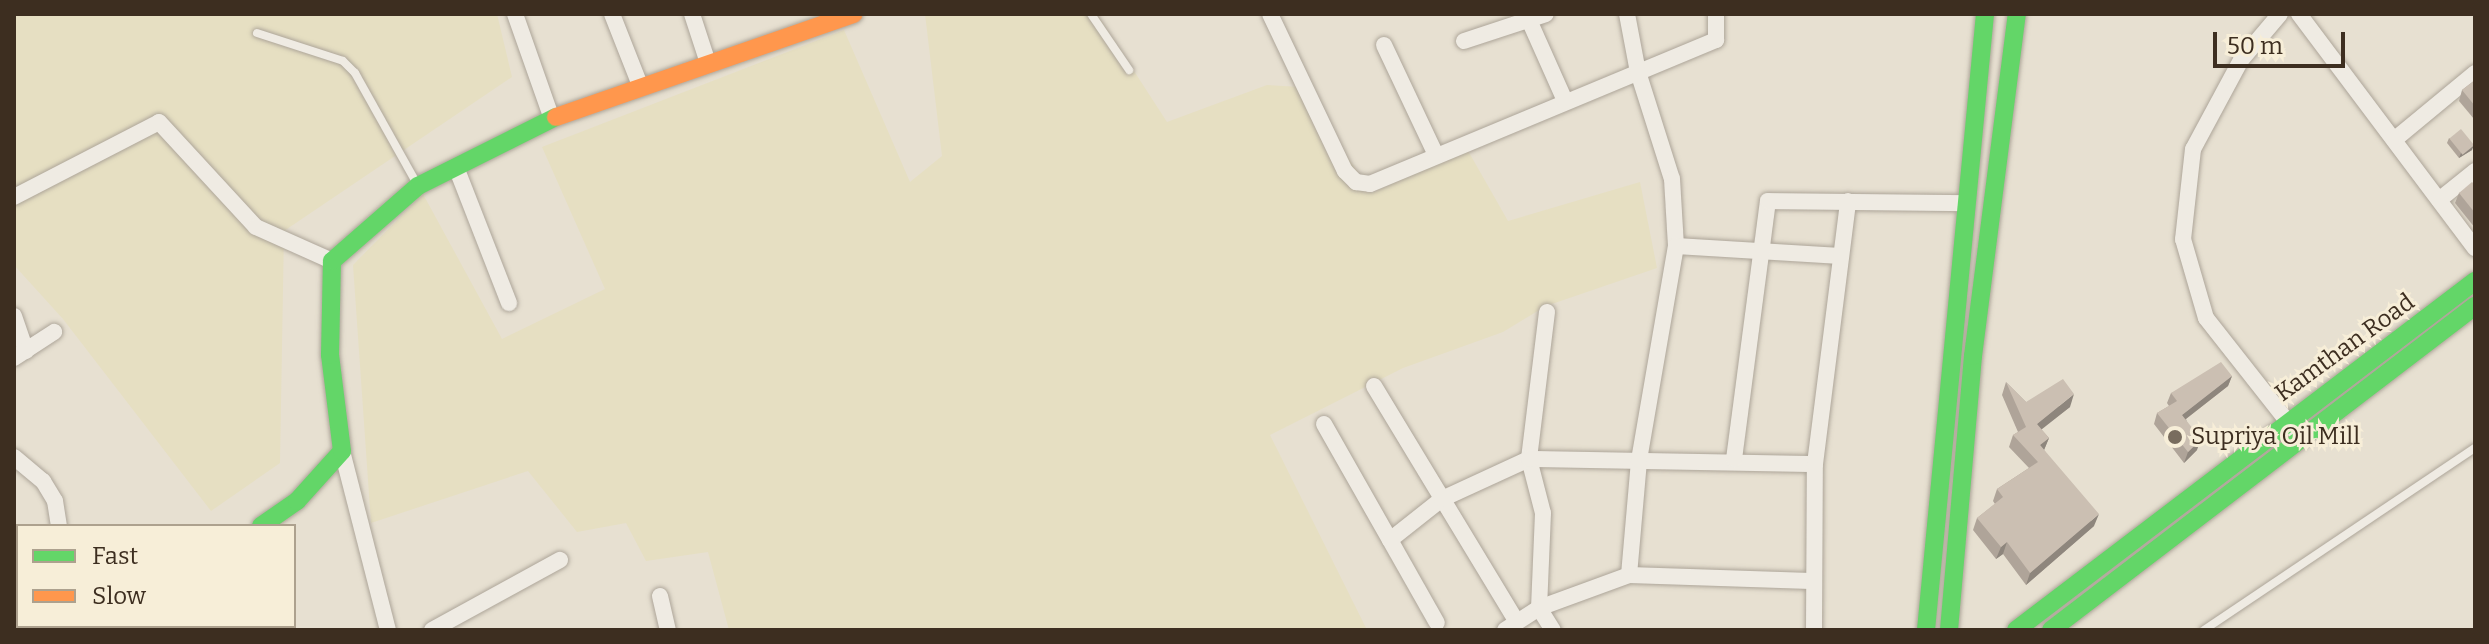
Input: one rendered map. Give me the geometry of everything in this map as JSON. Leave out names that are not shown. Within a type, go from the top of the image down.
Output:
[{"type":"main road","points":[[264,524],[297,501],[342,451],[330,355],[332,261],[418,186],[552,119],[827,18],[854,14]]},
{"type":"main road","points":[[1926,630],[1964,203],[1985,14]]},
{"type":"main road","points":[[1949,630],[1973,356],[2017,14]]},
{"type":"main road","name":"Kamthan Road","points":[[2016,630],[2475,281]]},
{"type":"main road","name":"Kamthan Road","points":[[2051,630],[2300,436],[2475,306]]},
{"type":"street","points":[[515,14],[552,119]]},
{"type":"street","points":[[612,14],[640,85]]},
{"type":"street","points":[[692,14],[708,63]]},
{"type":"street","points":[[1464,41],[1546,14]]},
{"type":"street","points":[[1627,14],[1638,72],[1672,179],[1676,246],[1639,460],[1629,575]]},
{"type":"street","points":[[1276,16],[1345,171],[1356,182],[1370,184],[1435,153],[1716,40],[1716,14]]},
{"type":"street","points":[[2280,14],[2241,60],[2193,149],[2183,239],[2206,318],[2300,436]]},
{"type":"street","points":[[2299,14],[2475,248]]},
{"type":"street","points":[[1529,20],[1565,101]]},
{"type":"street","points":[[1384,45],[1435,153]]},
{"type":"street","points":[[2394,140],[2475,73]]},
{"type":"street","points":[[14,197],[159,122],[256,227],[332,261]]},
{"type":"street","points":[[456,167],[509,303]]},
{"type":"street","points":[[2439,200],[2475,171]]},
{"type":"street","points":[[1734,459],[1764,251],[1768,201],[1964,203]]},
{"type":"street","points":[[1814,630],[1811,581],[1815,464],[1848,201]]},
{"type":"street","points":[[1676,246],[1841,256]]},
{"type":"street","points":[[1547,312],[1529,459],[1543,513],[1539,608],[1553,630]]},
{"type":"street","points":[[14,316],[20,355],[54,332]]},
{"type":"street","points":[[1374,386],[1442,499],[1511,626],[1539,608],[1629,575],[1811,581]]},
{"type":"street","points":[[1324,424],[1437,623]]},
{"type":"street","points":[[342,451],[388,630]]},
{"type":"street","points":[[14,457],[43,481],[55,501],[59,524]]},
{"type":"street","points":[[1390,540],[1442,499],[1529,459],[1734,459],[1815,464]]},
{"type":"street","points":[[432,630],[560,560]]},
{"type":"street","points":[[660,596],[668,630]]},
{"type":"lane","points":[[1091,14],[1129,70]]},
{"type":"lane","points":[[257,33],[330,53],[355,73],[418,186]]},
{"type":"lane","points":[[2204,630],[2475,448]]},
{"type":"shaded area","points":[[14,14],[497,14],[512,77],[284,231],[280,463],[211,511],[63,319],[14,265]]},
{"type":"shaded area","points":[[925,14],[1097,14],[1167,122],[1267,85],[1300,87],[1372,193],[1467,149],[1508,221],[1640,182],[1657,268],[1546,306],[1503,332],[1403,368],[1270,435],[1367,630],[729,630],[708,552],[646,561],[626,523],[577,532],[528,471],[371,523],[353,265],[423,194],[502,339],[605,289],[542,147],[844,30],[910,182],[942,156]]},
{"type":"building","points":[[2475,80],[2475,106],[2462,90]]},
{"type":"building","points":[[2461,129],[2474,145],[2463,155],[2449,138]]},
{"type":"building","points":[[2472,182],[2475,185],[2475,213],[2459,193]]},
{"type":"building","points":[[2221,362],[2232,376],[2182,415],[2201,439],[2188,452],[2157,413],[2177,401],[2171,393]]},
{"type":"building","points":[[2063,379],[2074,394],[2037,424],[2049,438],[2040,445],[2099,514],[2030,573],[2007,542],[2001,547],[1977,518],[2003,497],[1997,489],[2038,462],[2013,435],[2026,427],[2006,382],[2026,402]]},
{"type":"traffic: fast","points":[[1926,630],[1985,14]]},
{"type":"traffic: fast","points":[[1949,630],[1973,356],[2017,14]]},
{"type":"traffic: fast","points":[[264,524],[297,501],[342,451],[330,355],[332,261],[418,186],[556,117]]},
{"type":"traffic: fast","points":[[2016,630],[2475,281]]},
{"type":"traffic: fast","points":[[2051,630],[2475,306]]},
{"type":"traffic: slow","points":[[556,117],[854,14]]},
{"type":"place","name":"Supriya Oil Mill","points":[[2175,437]]}]
